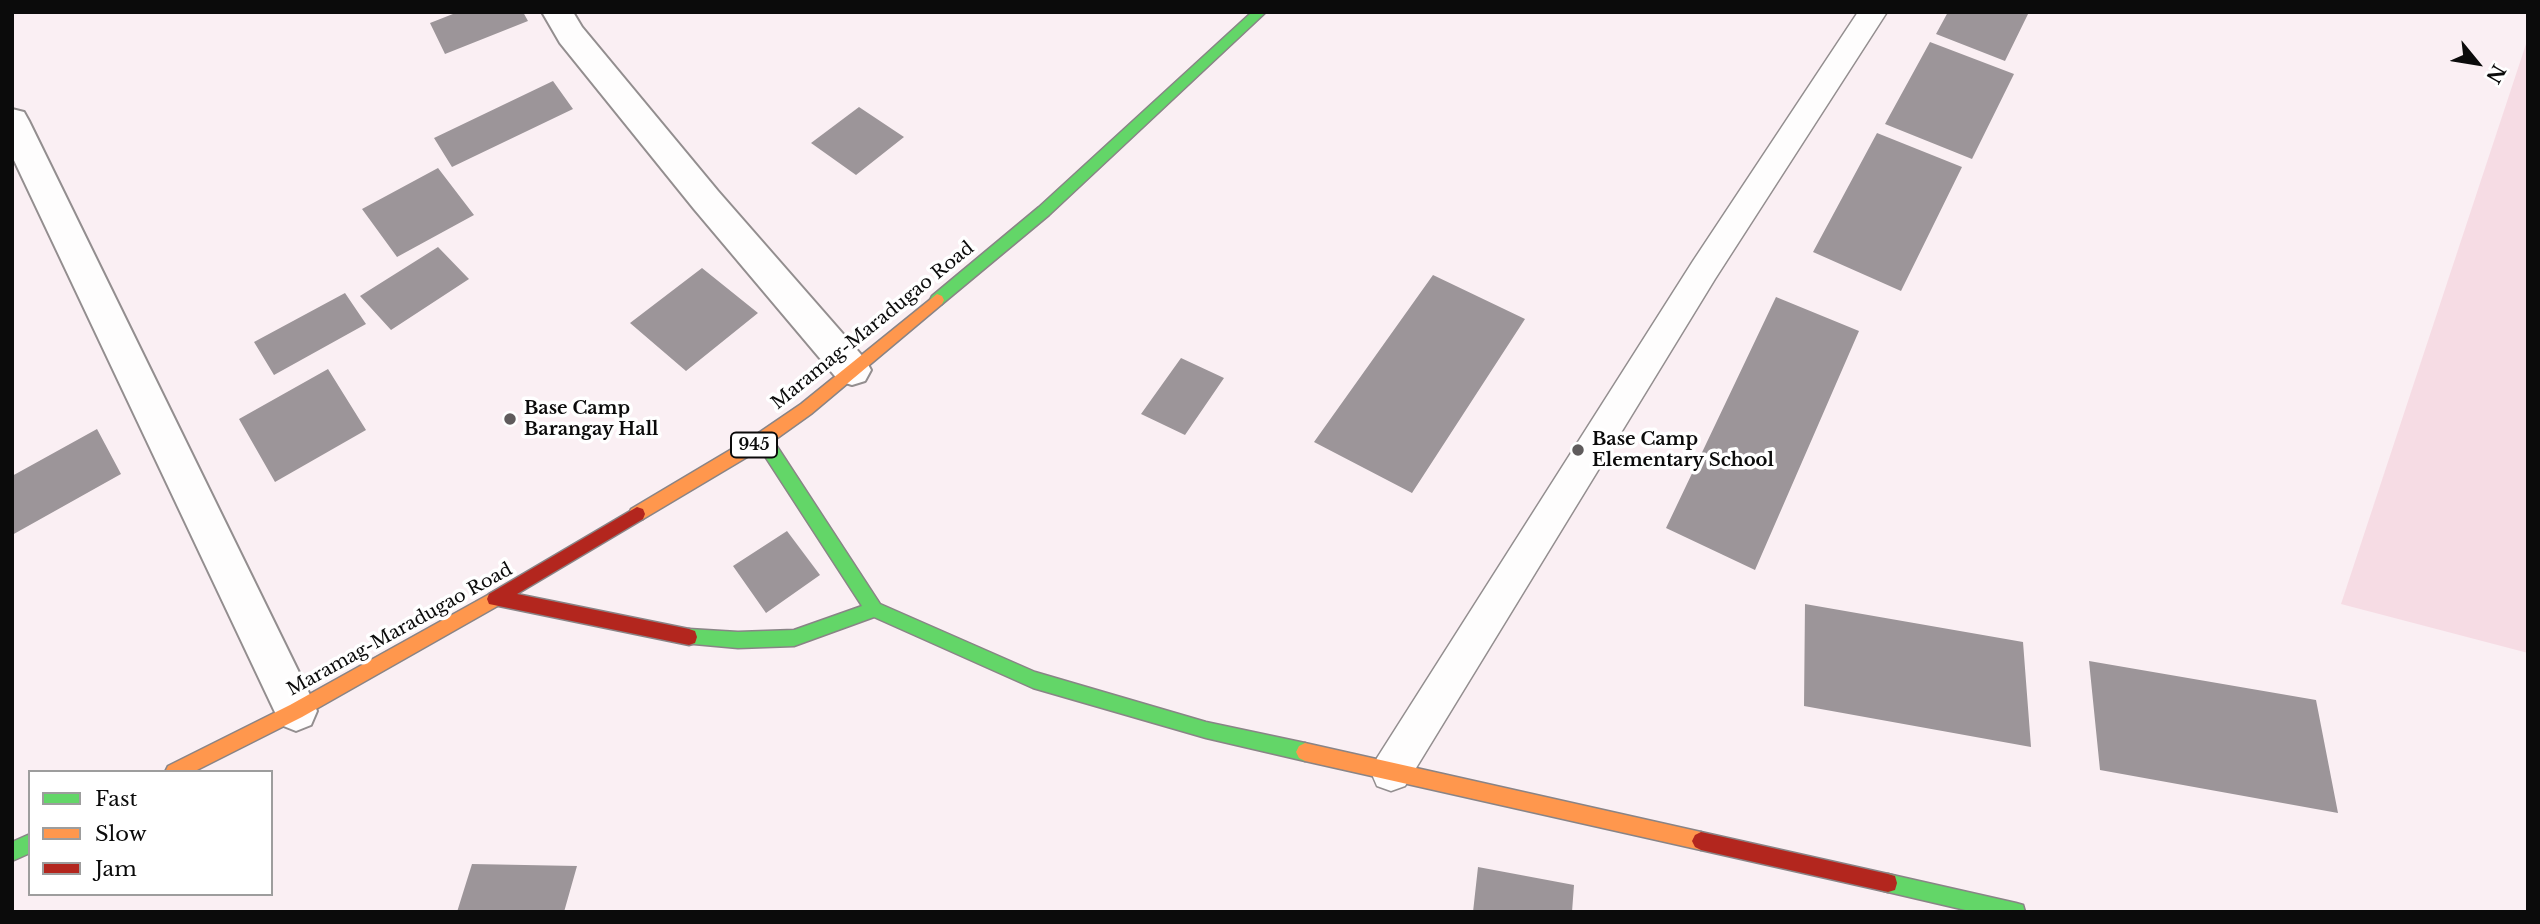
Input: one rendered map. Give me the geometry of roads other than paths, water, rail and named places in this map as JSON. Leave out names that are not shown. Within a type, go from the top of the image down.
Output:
[{"type":"street","points":[[557,12],[571,35],[706,200],[852,370]]},
{"type":"street","name":"Maramag-Maradugao Road","points":[[178,770],[296,711],[496,598],[763,439],[806,409],[1044,211],[1252,15]]},
{"type":"street","points":[[12,121],[296,711]]},
{"type":"street","points":[[763,439],[874,609],[1033,680],[1206,730],[2016,912]]},
{"type":"street","points":[[496,598],[681,636],[738,640],[794,638],[874,609]]},
{"type":"street","points":[[12,852],[28,844]]},
{"type":"lane","points":[[1391,772],[1704,270],[1873,12]]},
{"type":"place","name":"Base Camp Barangay Hall","points":[[510,419]]},
{"type":"place","name":"Base Camp Elementary School","points":[[1578,450]]}]
